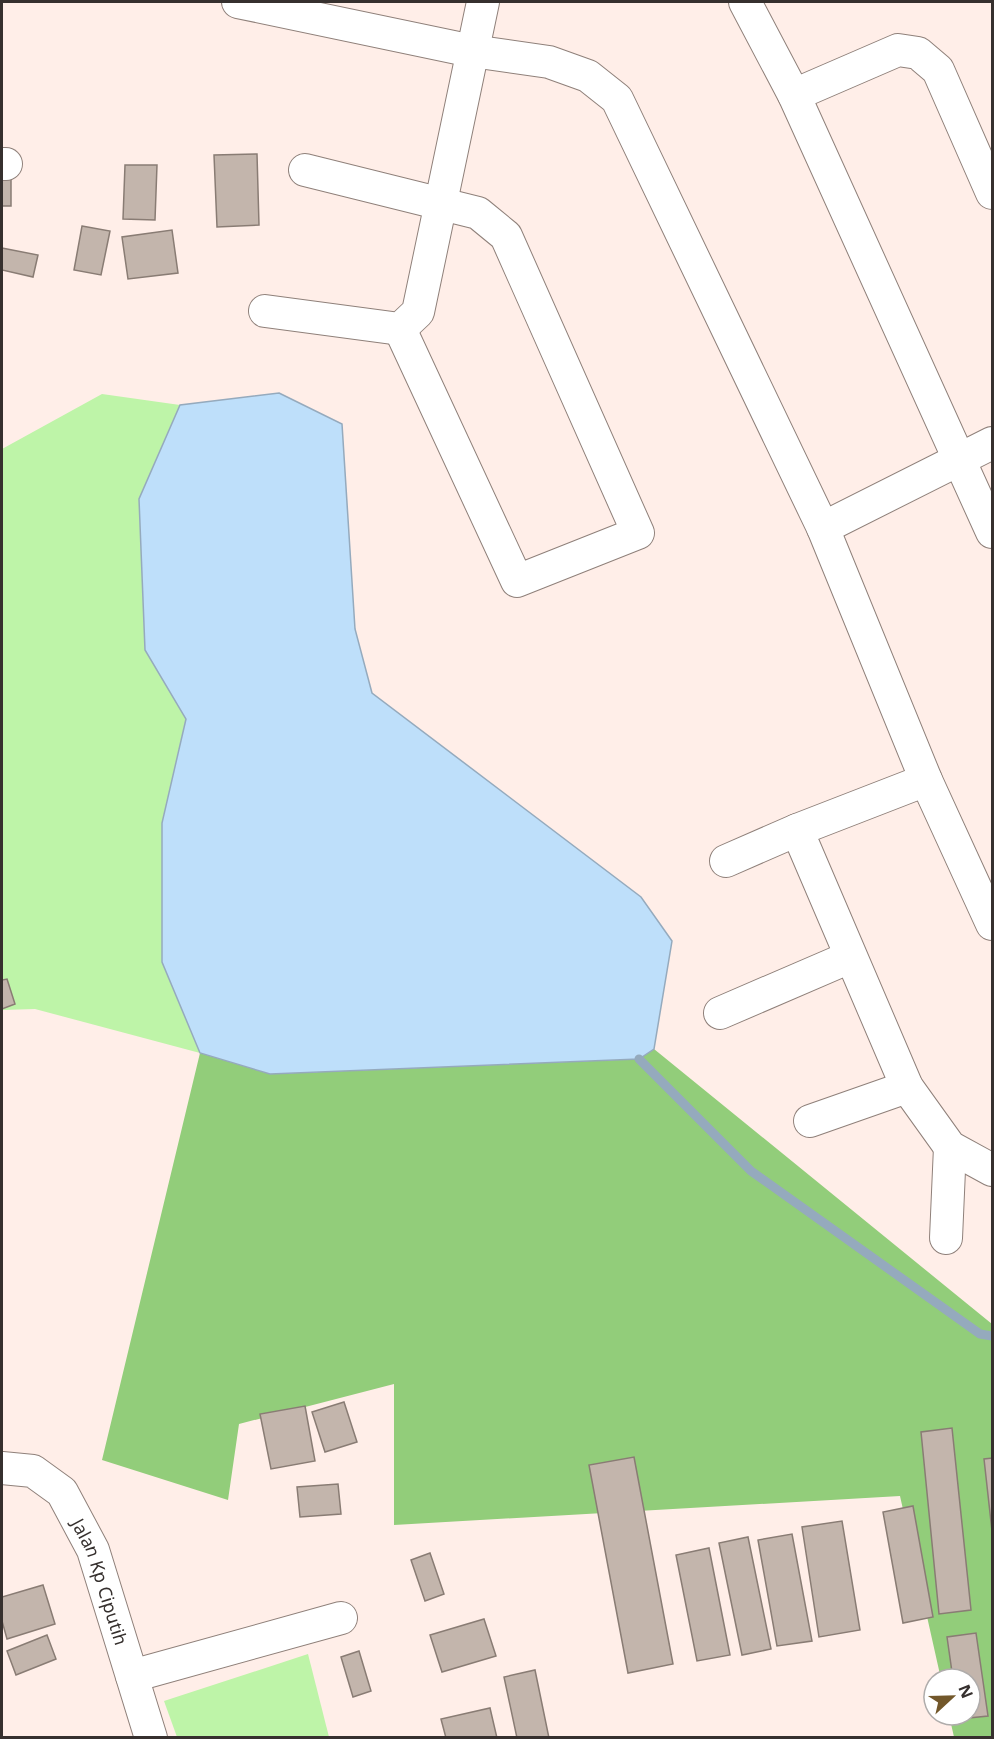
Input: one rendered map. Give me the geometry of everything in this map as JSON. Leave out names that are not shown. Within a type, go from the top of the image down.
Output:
[{"type":"street","points":[[238,2],[472,51],[549,62],[588,76],[617,99],[823,528],[926,780],[993,924]]},
{"type":"street","points":[[400,329],[418,312],[483,2]]},
{"type":"street","points":[[745,2],[794,95],[993,532]]},
{"type":"street","points":[[794,95],[898,50],[918,53],[938,70],[993,193]]},
{"type":"street","points":[[305,170],[478,213],[506,236],[638,533],[517,580],[400,329]]},
{"type":"street","points":[[265,311],[400,329]]},
{"type":"street","points":[[823,528],[993,443]]},
{"type":"street","points":[[726,861],[797,830],[926,780]]},
{"type":"street","points":[[797,830],[907,1087],[950,1147],[993,1170]]},
{"type":"street","points":[[720,1013],[850,957]]},
{"type":"street","points":[[810,1121],[907,1087]]},
{"type":"street","points":[[946,1238],[950,1147]]},
{"type":"street","name":"Jalan Kp Ciputih","points":[[2,1468],[33,1471],[62,1492],[93,1550],[151,1737]]},
{"type":"street","points":[[132,1676],[341,1618]]},
{"type":"green space","points":[[102,394],[180,405],[139,499],[145,650],[186,718],[162,823],[162,962],[200,1053],[35,1009],[2,1010],[2,449]]},
{"type":"green space","points":[[654,1049],[992,1324],[992,1737],[954,1737],[952,1727],[982,1727],[982,1667],[938,1667],[900,1496],[394,1525],[394,1384],[239,1424],[228,1500],[102,1460],[200,1053],[270,1074],[639,1059]]},
{"type":"green space","points":[[308,1654],[329,1737],[177,1737],[164,1701]]},
{"type":"water","points":[[279,393],[342,424],[355,629],[372,693],[641,897],[672,941],[654,1049],[639,1059],[270,1074],[200,1053],[162,962],[162,823],[186,719],[145,650],[139,499],[180,405]]},
{"type":"building","points":[[257,154],[259,225],[217,227],[214,155]]},
{"type":"building","points":[[125,165],[157,165],[155,220],[123,219]]},
{"type":"building","points":[[2,176],[11,177],[11,206],[2,206]]},
{"type":"building","points":[[82,226],[110,231],[101,275],[74,270]]},
{"type":"building","points":[[172,230],[178,273],[128,279],[122,237]]},
{"type":"building","points":[[2,248],[38,255],[33,277],[2,270]]},
{"type":"building","points":[[7,979],[15,1004],[2,1009],[2,980]]},
{"type":"building","points":[[344,1402],[357,1442],[325,1452],[312,1412]]},
{"type":"building","points":[[305,1406],[315,1461],[271,1469],[260,1414]]},
{"type":"building","points":[[952,1428],[971,1610],[939,1614],[921,1432]]},
{"type":"building","points":[[634,1457],[673,1664],[628,1673],[589,1465]]},
{"type":"building","points":[[992,1458],[992,1531],[984,1459]]},
{"type":"building","points":[[338,1484],[341,1514],[300,1517],[297,1487]]},
{"type":"building","points":[[913,1506],[933,1617],[903,1623],[883,1512]]},
{"type":"building","points":[[842,1521],[860,1630],[819,1637],[802,1527]]},
{"type":"building","points":[[792,1534],[812,1641],[777,1646],[758,1540]]},
{"type":"building","points":[[748,1537],[771,1649],[742,1655],[719,1543]]},
{"type":"building","points":[[709,1548],[730,1655],[697,1661],[676,1555]]},
{"type":"building","points":[[430,1553],[444,1594],[425,1601],[411,1560]]},
{"type":"building","points":[[43,1585],[55,1624],[7,1639],[2,1621],[2,1597]]},
{"type":"building","points":[[484,1619],[496,1656],[442,1672],[430,1635]]},
{"type":"building","points":[[976,1633],[981,1667],[951,1667],[947,1637]]},
{"type":"building","points":[[47,1635],[56,1659],[16,1675],[7,1651]]},
{"type":"building","points":[[359,1651],[371,1691],[353,1697],[341,1657]]},
{"type":"building","points":[[535,1670],[549,1738],[517,1738],[504,1677]]},
{"type":"building","points":[[982,1674],[988,1716],[982,1717]]},
{"type":"building","points":[[490,1708],[497,1738],[446,1738],[441,1719]]},
{"type":"waterway","points":[[639,1059],[751,1171],[980,1334],[992,1336]]}]
